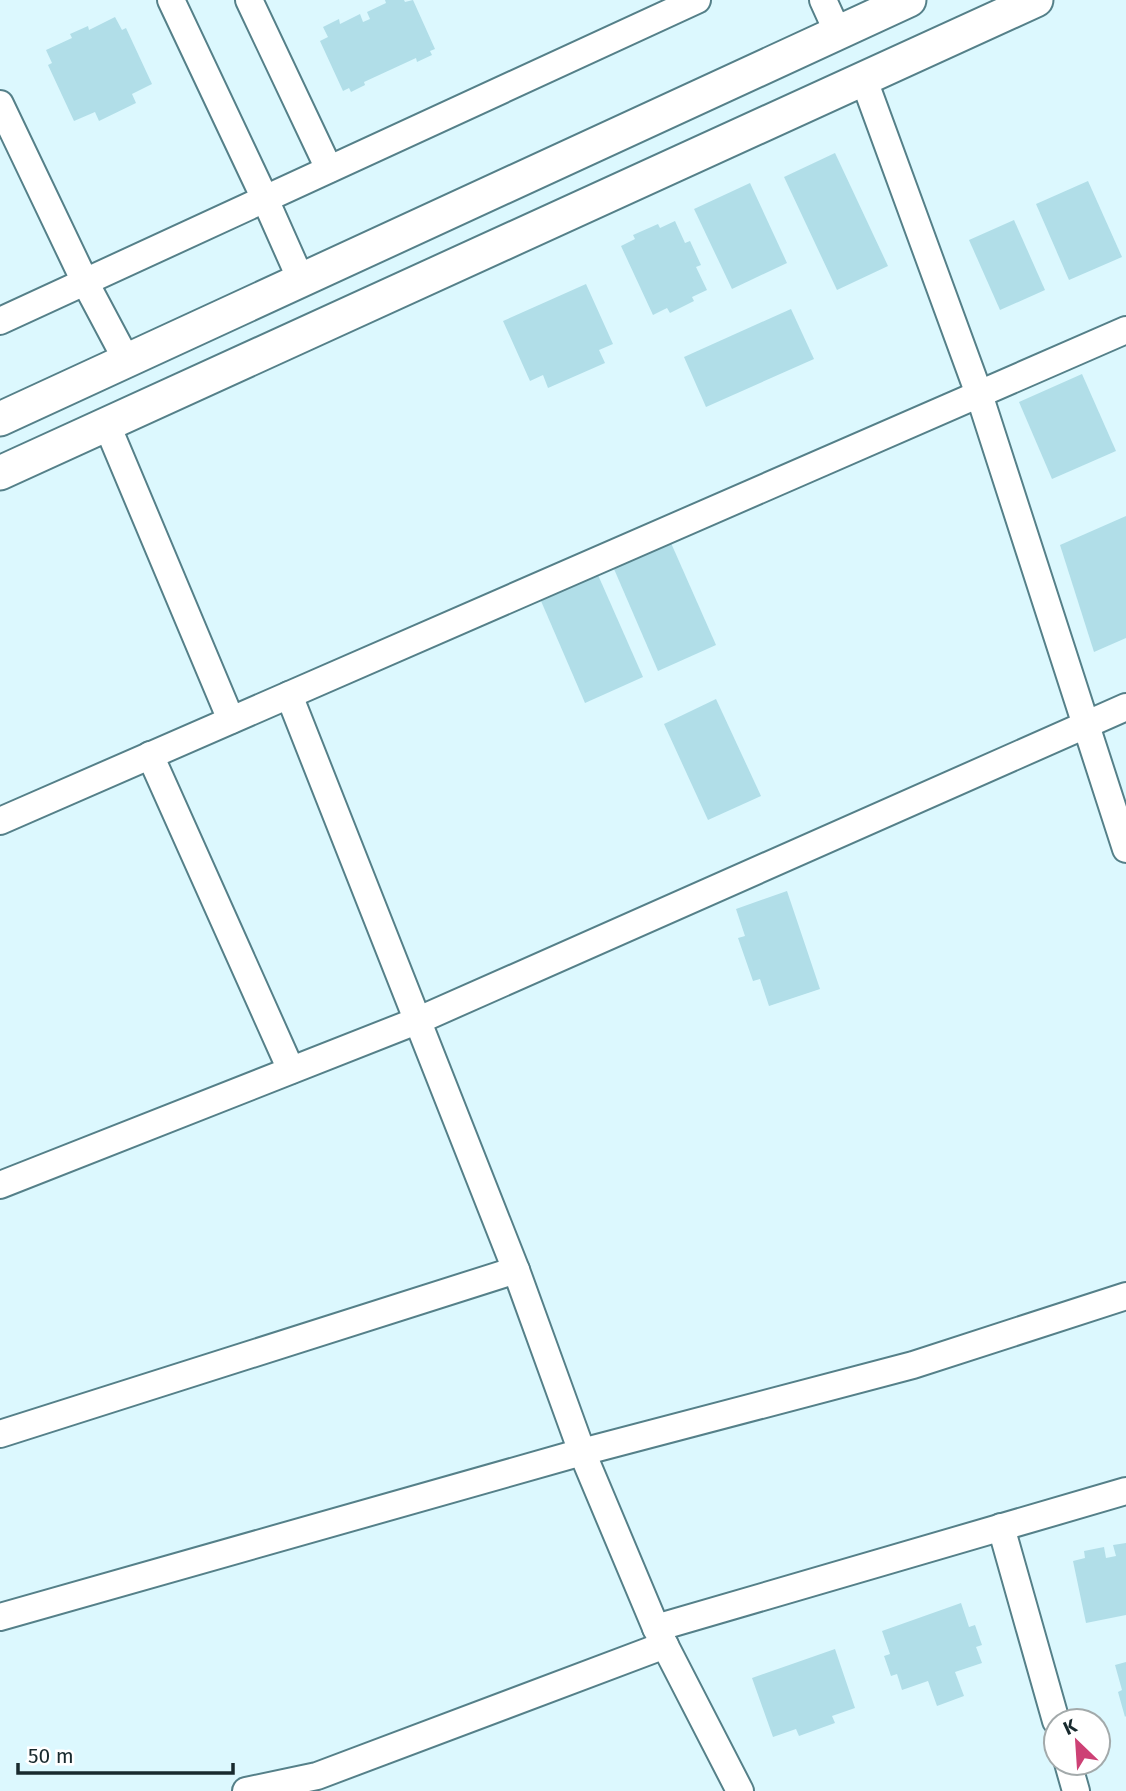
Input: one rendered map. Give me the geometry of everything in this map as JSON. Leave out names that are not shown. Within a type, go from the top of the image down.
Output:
[{"type":"street","points":[[171,0],[301,280]]},
{"type":"street","points":[[249,0],[329,169]]},
{"type":"street","points":[[0,321],[697,0]]},
{"type":"street","points":[[823,0],[838,33]]},
{"type":"street","points":[[0,419],[909,0]]},
{"type":"street","points":[[0,473],[1036,0]]},
{"type":"street","points":[[864,80],[979,394],[1126,849]]},
{"type":"street","points":[[0,104],[85,282],[127,360]]},
{"type":"street","points":[[0,821],[1126,330]]},
{"type":"street","points":[[107,425],[231,720]]},
{"type":"street","points":[[289,695],[516,1270],[582,1452],[660,1637],[740,1791]]},
{"type":"street","points":[[0,1185],[419,1020],[1126,707]]},
{"type":"street","points":[[150,755],[291,1070]]},
{"type":"street","points":[[0,1434],[516,1270]]},
{"type":"street","points":[[0,1617],[582,1452],[913,1365],[1126,1296]]},
{"type":"street","points":[[246,1791],[317,1776],[660,1637],[1001,1527],[1126,1491]]},
{"type":"street","points":[[1001,1527],[1052,1707]]},
{"type":"building","points":[[385,0],[413,0],[435,49],[430,51],[432,55],[417,62],[416,58],[364,82],[365,85],[351,92],[349,88],[343,91],[320,41],[328,37],[323,27],[339,19],[340,24],[360,14],[363,22],[370,19],[367,12],[386,3]]},
{"type":"building","points":[[115,17],[122,30],[126,28],[152,84],[132,94],[136,103],[99,121],[95,112],[74,121],[48,65],[52,63],[46,50],[72,38],[70,34],[88,26],[89,30]]},
{"type":"building","points":[[835,153],[888,266],[837,290],[784,177]]},
{"type":"building","points":[[1088,181],[1122,257],[1069,280],[1036,204]]},
{"type":"building","points":[[750,183],[787,263],[732,289],[694,209]]},
{"type":"building","points":[[1014,220],[1045,290],[1000,310],[969,240]]},
{"type":"building","points":[[675,221],[685,243],[690,241],[701,265],[696,267],[707,290],[692,297],[694,301],[670,313],[667,308],[653,315],[621,246],[635,239],[633,235],[658,224],[660,228]]},
{"type":"building","points":[[586,284],[613,344],[599,350],[605,363],[548,388],[543,375],[530,381],[503,321]]},
{"type":"building","points":[[791,309],[814,359],[706,407],[684,357]]},
{"type":"building","points":[[1082,374],[1116,451],[1052,479],[1019,402]]},
{"type":"building","points":[[1126,516],[1126,638],[1094,652],[1060,545]]},
{"type":"building","points":[[671,543],[716,645],[658,671],[614,569]]},
{"type":"building","points":[[598,575],[643,677],[585,703],[541,601]]},
{"type":"building","points":[[716,699],[761,796],[708,820],[664,724]]},
{"type":"building","points":[[787,891],[820,989],[769,1006],[760,979],[753,981],[738,938],[745,936],[736,909]]},
{"type":"building","points":[[1126,1543],[1126,1615],[1086,1623],[1073,1561],[1085,1558],[1084,1551],[1104,1547],[1106,1558],[1116,1556],[1113,1545]]},
{"type":"building","points":[[961,1603],[969,1627],[975,1625],[982,1645],[976,1647],[982,1663],[955,1672],[964,1696],[937,1706],[928,1681],[902,1690],[897,1674],[891,1676],[884,1656],[890,1654],[882,1631]]},
{"type":"building","points":[[835,1649],[855,1708],[832,1716],[835,1723],[799,1736],[796,1729],[773,1737],[752,1678]]},
{"type":"building","points":[[1126,1662],[1125,1717],[1118,1692],[1122,1690],[1115,1665]]}]
